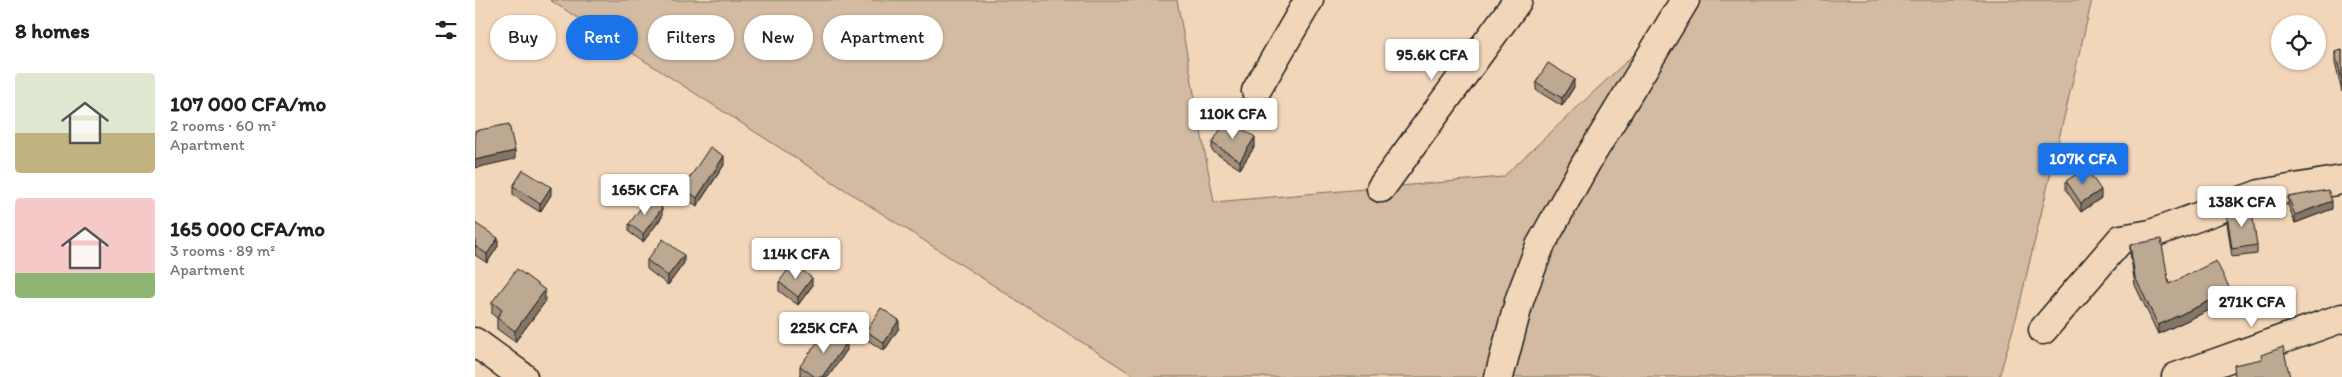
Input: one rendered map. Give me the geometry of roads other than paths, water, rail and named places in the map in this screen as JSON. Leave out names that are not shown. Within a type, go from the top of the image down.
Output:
[{"type":"street","points":[[1255,91],[1309,0]]},
{"type":"street","points":[[1381,188],[1518,0]]},
{"type":"street","points":[[1499,377],[1519,298],[1540,246],[1586,163],[1685,0]]},
{"type":"street","points":[[2043,330],[2121,238],[2151,234],[2260,194],[2342,180]]},
{"type":"street","points":[[2189,375],[2342,318]]},
{"type":"street","points":[[475,342],[523,377]]}]
